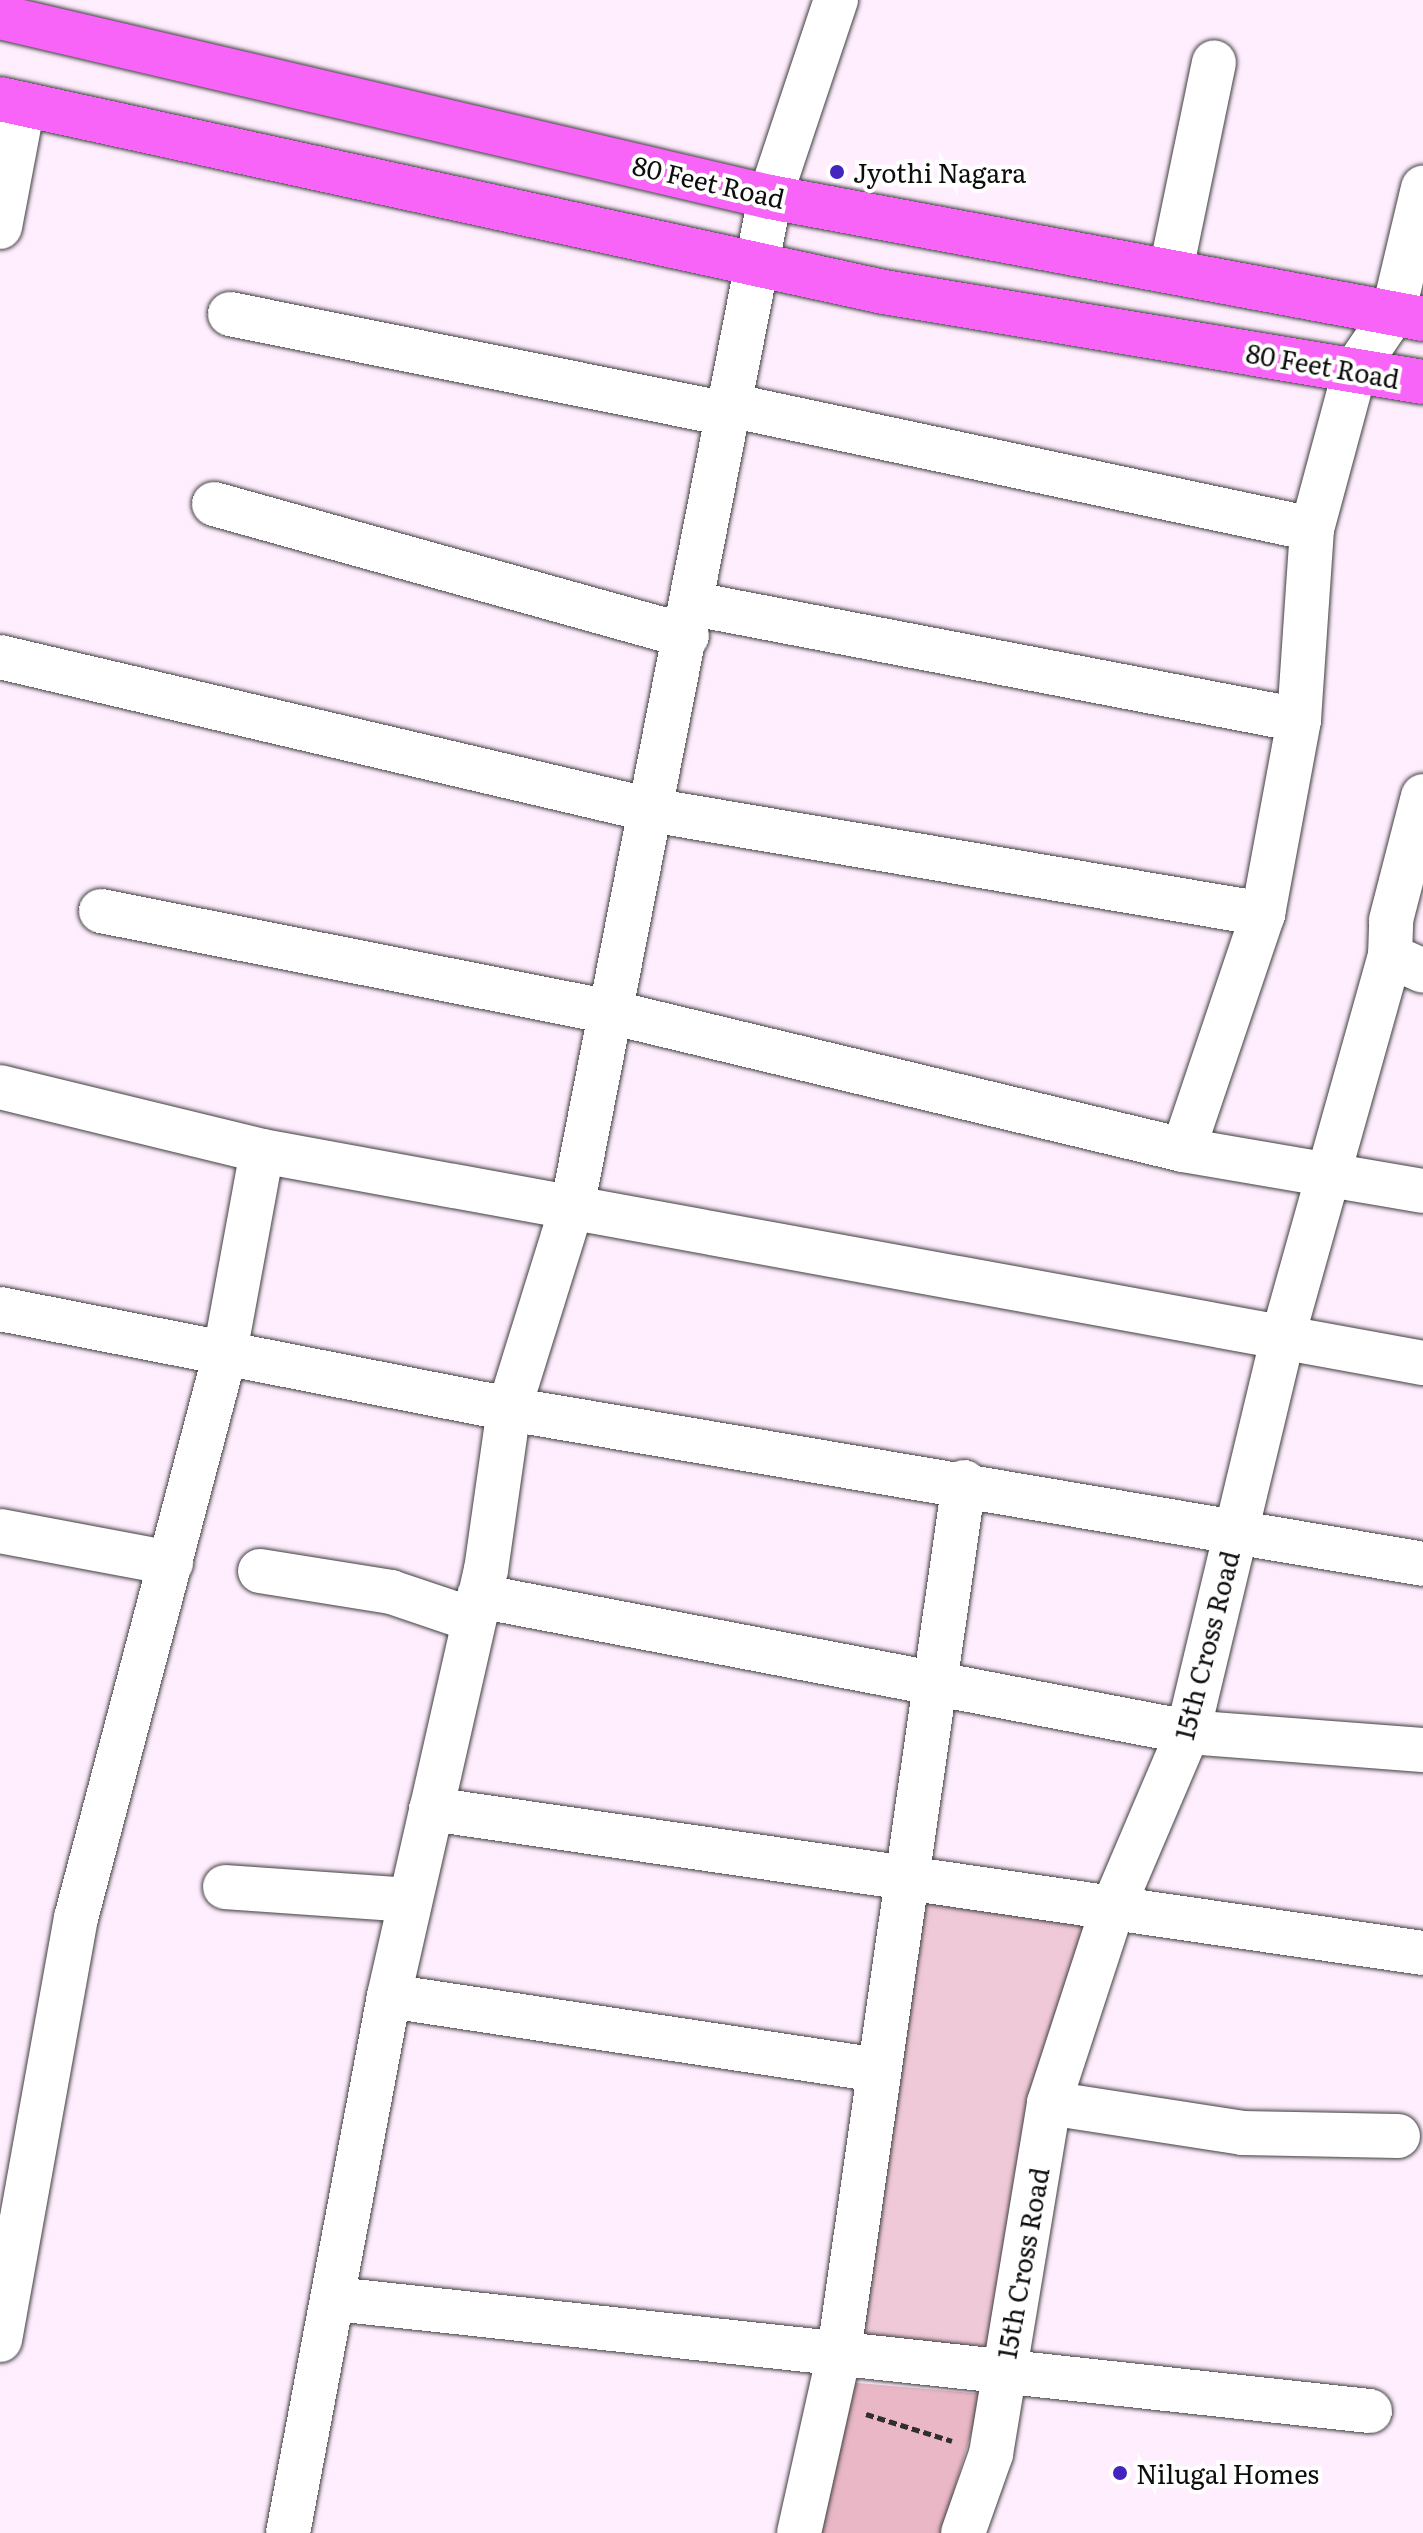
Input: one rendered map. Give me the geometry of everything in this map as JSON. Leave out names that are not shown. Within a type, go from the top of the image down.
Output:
[{"type":"main road","name":"80 Feet Road","points":[[0,17],[770,197],[1408,316]]},
{"type":"main road","name":"80 Feet Road","points":[[12,102],[758,265],[1423,382]]},
{"type":"street","points":[[288,2533],[335,2299],[389,1996],[475,1608],[509,1409],[573,1203],[733,410],[770,197],[836,0]]},
{"type":"street","points":[[1171,270],[1214,62]]},
{"type":"street","points":[[0,227],[12,102]]},
{"type":"street","points":[[1183,1150],[1263,914],[1299,720],[1312,529],[1355,370],[1408,316],[1423,188]]},
{"type":"street","points":[[230,314],[733,410],[1312,529]]},
{"type":"street","points":[[214,504],[690,620],[1299,720]]},
{"type":"street","points":[[0,657],[651,810],[1263,914]]},
{"type":"street","name":"15th Cross Road","points":[[963,2533],[991,2454],[1049,2103],[1112,1910],[1188,1732],[1283,1336],[1329,1176],[1407,964],[1391,920],[1423,796]]},
{"type":"street","points":[[101,911],[610,1012],[1183,1150],[1423,1191]]},
{"type":"street","points":[[0,1087],[262,1151],[573,1203],[1423,1363]]},
{"type":"street","points":[[0,2340],[76,1918],[224,1358],[262,1151]]},
{"type":"street","points":[[0,1309],[224,1358],[509,1409],[964,1482],[1423,1564]]},
{"type":"street","points":[[799,2533],[838,2359],[903,1872],[964,1482]]},
{"type":"street","points":[[0,1531],[171,1563]]},
{"type":"street","points":[[260,1571],[931,1682],[1188,1732],[1423,1750]]},
{"type":"street","points":[[431,1809],[903,1872],[1112,1910],[1423,1953]]},
{"type":"street","points":[[225,1887],[410,1900]]},
{"type":"street","points":[[389,1996],[876,2070]]},
{"type":"street","points":[[1049,2103],[1242,2133],[1398,2136]]},
{"type":"street","points":[[335,2299],[838,2359],[1004,2368],[1370,2411]]},
{"type":"path","points":[[857,2411],[991,2454]]},
{"type":"shaded area","points":[[917,1896],[1088,1921],[992,2351],[858,2340]]},
{"type":"shaded area","points":[[847,2382],[983,2394],[941,2533],[814,2533]]},
{"type":"place","name":"Jyothi Nagara","points":[[837,172]]},
{"type":"place","name":"Nilugal Homes","points":[[1120,2473]]}]
